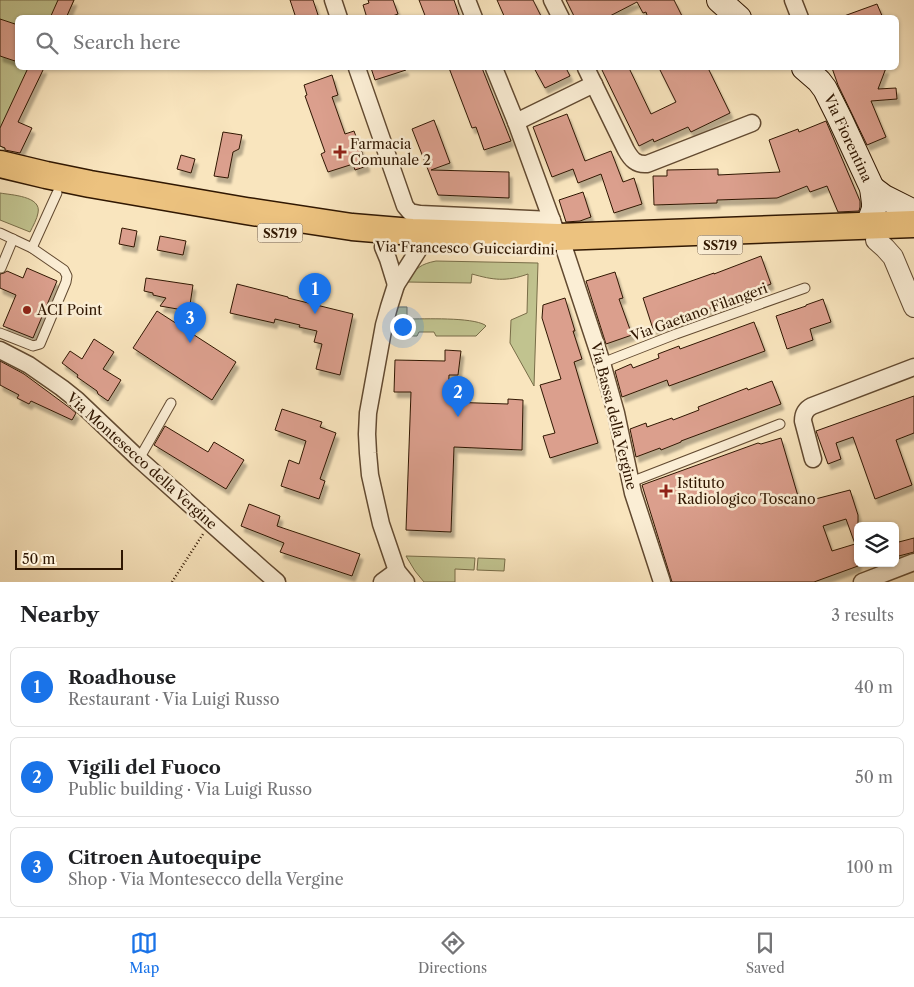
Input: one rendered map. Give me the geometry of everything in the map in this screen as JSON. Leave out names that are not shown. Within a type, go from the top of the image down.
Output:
[{"type":"main road","points":[[719,0],[736,15]]},
{"type":"main road","name":"Via Fiorentina","points":[[806,70],[819,81],[822,78],[872,188],[874,203],[872,233]]},
{"type":"main road","name":"Via Francesco Guicciardini","points":[[0,164],[90,184],[238,210],[352,227],[416,240]]},
{"type":"main road","name":"Via Francesco Guicciardini","points":[[0,181],[248,228],[383,247],[416,240],[814,228],[872,233]]},
{"type":"main road","name":"Via Fiorentina","points":[[872,188],[884,197],[914,212]]},
{"type":"main road","name":"SS719","points":[[872,233],[914,224]]},
{"type":"main road","name":"SS719","points":[[872,233],[914,239]]},
{"type":"street","points":[[333,0],[338,15]]},
{"type":"street","points":[[467,0],[473,15]]},
{"type":"street","points":[[552,0],[560,15]]},
{"type":"street","points":[[793,0],[799,15]]},
{"type":"street","points":[[358,70],[406,206],[410,212],[558,236]]},
{"type":"street","name":"Via Bassa della Vergine","points":[[495,70],[558,236],[602,363],[620,431],[633,493],[662,582]]},
{"type":"street","points":[[587,70],[626,150],[632,160],[637,163],[647,164],[752,123]]},
{"type":"street","points":[[516,122],[594,84]]},
{"type":"street","points":[[872,233],[893,257],[913,297]]},
{"type":"street","points":[[382,582],[401,577],[381,524],[370,475],[367,434],[368,413],[384,325],[396,285],[416,240]]},
{"type":"street","points":[[383,247],[396,285]]},
{"type":"street","name":"Via Montesecco della Vergine","points":[[0,350],[29,365],[82,404],[266,574],[277,582]]},
{"type":"street","points":[[813,459],[803,421],[806,410],[914,367]]},
{"type":"street","points":[[862,582],[914,562]]},
{"type":"lane","points":[[32,248],[58,193]]},
{"type":"lane","points":[[0,233],[32,248],[64,270],[67,274],[67,280],[40,344],[33,346],[0,333]]},
{"type":"lane","points":[[1,268],[12,238]]},
{"type":"lane","name":"Via Gaetano Filangeri","points":[[602,363],[676,334],[805,288]]},
{"type":"lane","points":[[139,458],[171,403]]},
{"type":"lane","points":[[631,482],[780,424]]},
{"type":"path","points":[[172,582],[211,523]]},
{"type":"green space","points":[[0,0],[74,0],[67,15],[15,15],[15,70],[42,70],[5,148],[0,146]]},
{"type":"green space","points":[[0,193],[25,197],[35,203],[38,207],[38,213],[30,232],[0,220]]},
{"type":"green space","points":[[436,261],[538,263],[534,386],[510,343],[511,320],[527,313],[528,274],[500,279],[472,274],[471,283],[407,282],[419,267]]},
{"type":"green space","points":[[398,307],[407,307],[407,319],[459,320],[478,322],[486,326],[476,336],[436,336],[434,332],[419,332],[417,336],[403,335],[397,333],[392,327]]},
{"type":"green space","points":[[406,556],[475,558],[474,570],[455,569],[455,582],[424,582]]},
{"type":"green space","points":[[478,558],[505,559],[504,571],[477,570]]},
{"type":"building","points":[[58,0],[74,0],[67,15],[51,15]]},
{"type":"building","points":[[290,0],[313,0],[318,15],[295,15]]},
{"type":"building","points":[[368,0],[393,0],[398,14],[366,15],[363,5],[369,3]]},
{"type":"building","points":[[419,0],[454,0],[459,15],[425,15]]},
{"type":"building","points":[[497,0],[533,0],[540,15],[504,15]]},
{"type":"building","points":[[566,0],[674,0],[682,15],[647,15],[646,12],[643,13],[637,2],[612,15],[574,15]]},
{"type":"building","points":[[877,4],[882,15],[847,15]]},
{"type":"building","points":[[0,19],[15,24],[15,61],[0,56]]},
{"type":"building","points":[[27,70],[43,70],[18,122],[32,128],[20,153],[5,150],[5,148],[0,146],[0,128]]},
{"type":"building","points":[[372,70],[406,70],[375,80]]},
{"type":"building","points":[[450,70],[483,70],[511,141],[484,150],[476,127],[472,128]]},
{"type":"building","points":[[535,70],[567,70],[570,76],[545,88]]},
{"type":"building","points":[[602,70],[630,70],[651,114],[676,102],[660,70],[709,70],[730,113],[691,132],[688,127],[654,142],[653,139],[639,146]]},
{"type":"building","points":[[833,70],[885,70],[878,89],[896,88],[897,99],[871,101],[886,137],[867,145]]},
{"type":"building","points":[[332,75],[338,95],[332,97],[345,134],[354,131],[367,166],[355,170],[353,164],[328,172],[321,154],[325,152],[305,96],[307,95],[304,85]]},
{"type":"building","points":[[567,114],[585,161],[611,151],[623,182],[634,178],[642,204],[614,213],[601,174],[578,183],[573,169],[552,177],[533,127]]},
{"type":"building","points":[[434,120],[450,163],[431,170],[509,172],[509,198],[438,195],[412,129]]},
{"type":"building","points":[[826,121],[860,201],[859,211],[838,212],[827,186],[810,192],[807,186],[777,198],[717,200],[717,203],[654,205],[653,176],[667,176],[667,170],[718,169],[718,175],[780,172],[769,140],[798,129],[799,132]]},
{"type":"building","points":[[223,132],[242,135],[239,149],[233,152],[228,178],[214,176]]},
{"type":"building","points":[[181,155],[195,159],[191,173],[177,169]]},
{"type":"building","points":[[583,192],[591,217],[580,221],[566,222],[559,200]]},
{"type":"building","points":[[122,228],[137,231],[134,247],[119,244]]},
{"type":"building","points":[[160,236],[186,241],[183,255],[157,250]]},
{"type":"building","points":[[761,256],[771,284],[653,329],[643,298]]},
{"type":"building","name":"ACI Point","points":[[27,268],[57,281],[33,338],[3,326],[16,295],[0,288],[0,274],[7,271],[23,278]]},
{"type":"building","points":[[615,272],[623,298],[619,299],[632,335],[606,344],[586,281]]},
{"type":"building","points":[[146,278],[193,285],[189,311],[160,306],[166,298],[144,291]]},
{"type":"building","points":[[237,284],[353,314],[340,375],[316,369],[322,344],[314,342],[317,331],[275,319],[274,323],[230,313]]},
{"type":"building","points":[[565,298],[582,359],[574,362],[598,443],[550,458],[543,436],[555,433],[540,385],[561,379],[542,318],[543,305]]},
{"type":"building","points":[[823,299],[831,322],[810,329],[813,340],[787,349],[776,316]]},
{"type":"building","points":[[157,311],[236,362],[212,400],[133,348]]},
{"type":"building","points":[[754,322],[765,351],[669,386],[667,380],[622,397],[615,371],[631,364],[633,368],[659,358],[658,354],[679,346],[680,349]]},
{"type":"building","points":[[94,339],[114,352],[103,369],[121,380],[108,401],[62,363],[70,351],[82,359]]},
{"type":"building","points":[[445,350],[461,351],[458,375],[449,375],[448,402],[508,404],[508,399],[523,400],[522,450],[454,447],[451,532],[406,530],[411,392],[394,392],[395,360],[445,361]]},
{"type":"building","points":[[0,361],[24,374],[70,408],[76,413],[72,420],[31,401],[29,404],[17,398],[19,395],[0,385]]},
{"type":"building","points":[[772,381],[781,404],[661,450],[660,448],[636,457],[630,429],[646,423],[647,427],[672,418],[673,420],[699,410],[698,407],[747,388],[748,390]]},
{"type":"building","points":[[914,396],[914,433],[896,440],[912,485],[875,499],[853,437],[836,443],[841,459],[828,464],[816,431]]},
{"type":"building","points":[[282,409],[322,422],[320,427],[336,433],[320,479],[325,481],[319,499],[281,486],[289,460],[299,464],[306,441],[275,430]]},
{"type":"building","points":[[165,426],[208,452],[214,442],[244,460],[226,489],[154,445]]},
{"type":"building","points":[[781,438],[800,503],[850,490],[858,515],[858,522],[854,522],[854,541],[846,519],[823,526],[832,551],[854,544],[855,567],[814,582],[672,582],[642,485],[758,443],[761,444]]},
{"type":"building","points":[[249,504],[280,516],[277,526],[360,554],[352,576],[280,552],[284,543],[241,526]]},
{"type":"building","points":[[914,538],[914,552],[899,556],[899,542]]},
{"type":"place","name":"Farmacia Comunale 2","points":[[340,152]]},
{"type":"place","name":"ACI Point","points":[[27,310]]},
{"type":"place","name":"Roadhouse","points":[[315,314]]},
{"type":"place","name":"Citroen Autoequipe","points":[[190,343]]},
{"type":"place","name":"Vigili del Fuoco","points":[[458,417]]},
{"type":"place","name":"Istituto Radiologico Toscano","points":[[666,491]]}]
